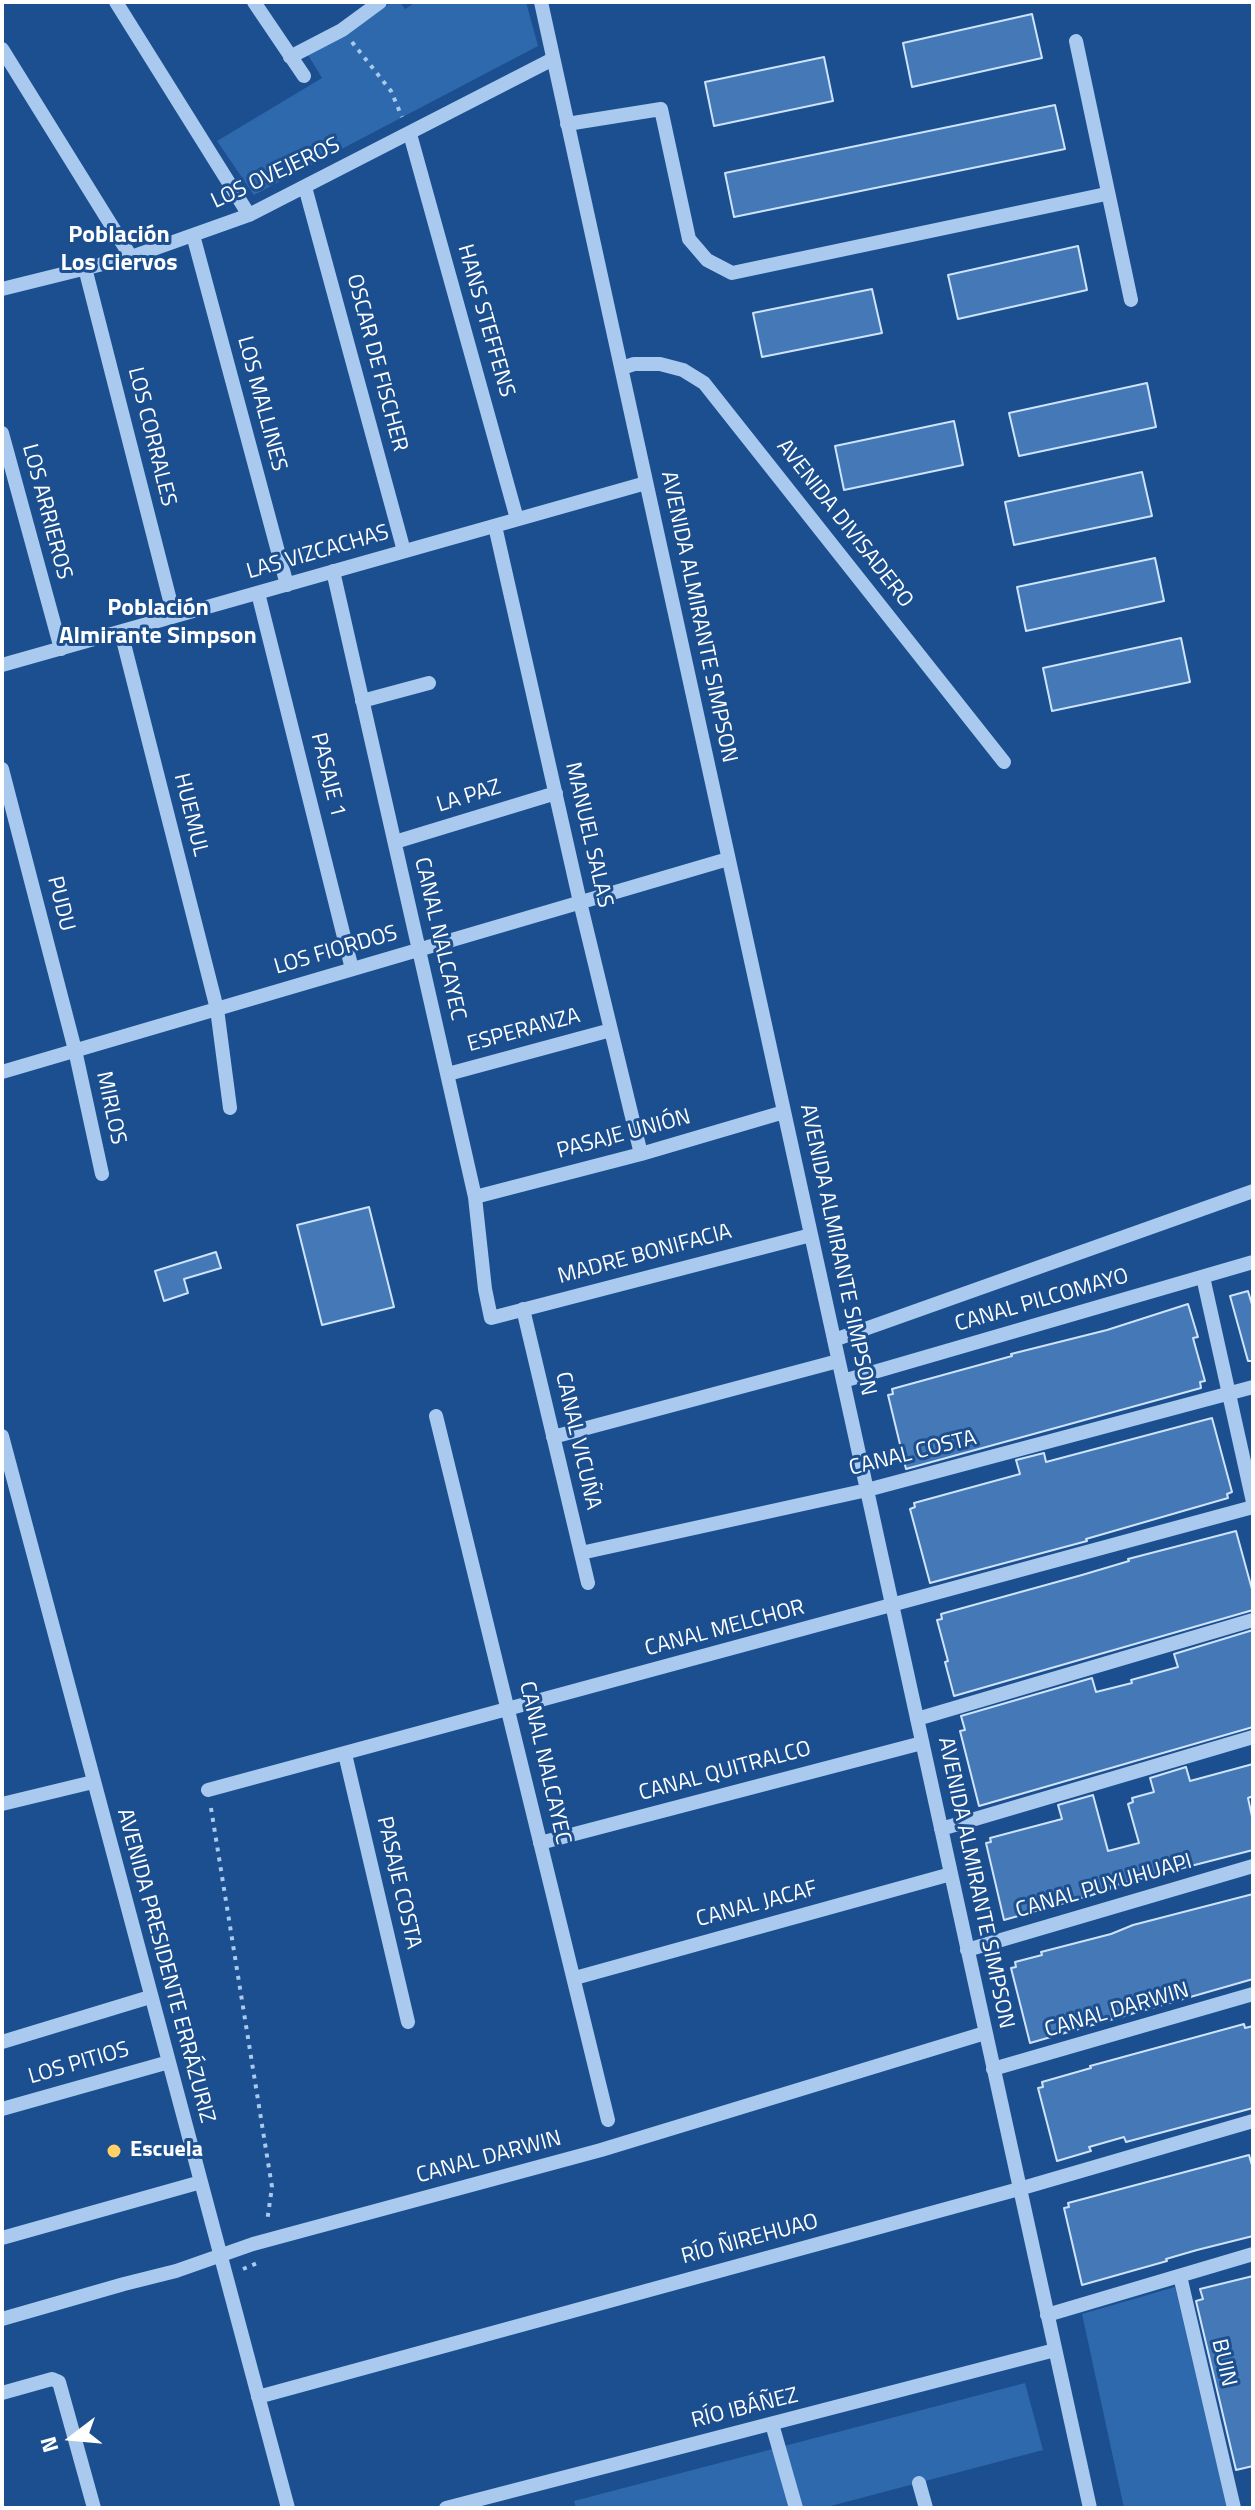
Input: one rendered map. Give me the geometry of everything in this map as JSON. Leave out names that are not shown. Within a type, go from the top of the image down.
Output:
[{"type":"street","points":[[116,2],[249,215]]},
{"type":"street","points":[[254,2],[304,76]]},
{"type":"street","points":[[290,57],[342,30],[380,2]]},
{"type":"street","name":"AVENIDA ALMIRANTE SIMPSON","points":[[541,2],[1090,2508]]},
{"type":"street","points":[[1076,41],[1091,102],[1106,194],[1131,300]]},
{"type":"street","points":[[2,49],[131,257]]},
{"type":"street","name":"LOS OVEJEROS","points":[[2,289],[131,257],[249,215],[553,59]]},
{"type":"street","points":[[567,124],[661,109],[689,239],[707,260],[732,273],[1106,194]]},
{"type":"street","name":"HANS STEFFENS","points":[[410,134],[517,519]]},
{"type":"street","name":"OSCAR DE FISCHER","points":[[305,187],[404,551]]},
{"type":"street","name":"LOS MALLINES","points":[[193,235],[287,585]]},
{"type":"street","name":"LOS CORRALES","points":[[85,268],[174,616]]},
{"type":"street","name":"AVENIDA DIVISADERO","points":[[622,368],[634,364],[660,364],[683,370],[704,383],[1004,762]]},
{"type":"street","name":"LOS ARRIEROS","points":[[2,433],[61,649]]},
{"type":"street","name":"LAS VIZCACHAS","points":[[2,665],[646,483]]},
{"type":"street","name":"MANUEL SALAS","points":[[495,526],[641,1154]]},
{"type":"street","name":"CANAL NALCAYEC","points":[[333,571],[475,1197],[491,1318]]},
{"type":"street","name":"PASAJE 1","points":[[258,593],[352,969]]},
{"type":"street","name":"HUEMUL","points":[[121,632],[217,1009],[230,1108]]},
{"type":"street","points":[[362,701],[429,683]]},
{"type":"street","name":"PUDU","points":[[2,769],[75,1050]]},
{"type":"street","name":"LA PAZ","points":[[395,842],[556,793]]},
{"type":"street","name":"LOS FIORDOS","points":[[2,1072],[728,859]]},
{"type":"street","name":"ESPERANZA","points":[[448,1074],[611,1030]]},
{"type":"street","name":"MIRLOS","points":[[75,1050],[102,1174]]},
{"type":"street","name":"PASAJE UNIÓN","points":[[475,1197],[641,1154],[784,1112]]},
{"type":"street","points":[[834,1340],[1253,1191]]},
{"type":"street","name":"MADRE BONIFACIA","points":[[491,1318],[811,1235]]},
{"type":"street","name":"CANAL PILCOMAYO","points":[[843,1381],[1253,1262]]},
{"type":"street","points":[[1203,1277],[1253,1504]]},
{"type":"street","name":"CANAL VICUÑA","points":[[523,1309],[588,1583]]},
{"type":"street","points":[[553,1437],[838,1361]]},
{"type":"street","name":"CANAL COSTA","points":[[581,1553],[867,1490],[1253,1387]]},
{"type":"street","name":"CANAL NALCAYEC","points":[[436,1416],[608,2120]]},
{"type":"street","name":"AVENIDA PRESIDENTE ERRÁZURIZ","points":[[2,1436],[288,2508]]},
{"type":"street","name":"CANAL MELCHOR","points":[[208,1790],[892,1606],[1253,1504]]},
{"type":"street","points":[[917,1719],[1253,1620]]},
{"type":"street","points":[[941,1829],[1253,1737]]},
{"type":"street","name":"CANAL QUITRALCO","points":[[540,1843],[922,1743]]},
{"type":"street","name":"PASAJE COSTA","points":[[345,1754],[408,2022]]},
{"type":"street","points":[[2,1804],[93,1782]]},
{"type":"street","name":"CANAL PUYUHUAPI","points":[[967,1950],[1253,1866]]},
{"type":"street","name":"CANAL JACAF","points":[[575,1978],[951,1874]]},
{"type":"street","name":"CANAL DARWIN","points":[[993,2069],[1253,1994]]},
{"type":"street","points":[[2,2042],[150,1997]]},
{"type":"street","name":"CANAL DARWIN","points":[[2,2319],[176,2271],[264,2241],[601,2150],[985,2033]]},
{"type":"street","name":"LOS PITIOS","points":[[2,2109],[169,2062]]},
{"type":"street","name":"RÍO ÑIREHUAO","points":[[258,2397],[1019,2189],[1253,2121]]},
{"type":"street","points":[[2,2238],[201,2182]]},
{"type":"street","points":[[1047,2315],[1253,2254]]},
{"type":"street","name":"BUIN","points":[[1180,2276],[1234,2508]]},
{"type":"street","name":"RÍO IBÁÑEZ","points":[[446,2508],[1055,2350]]},
{"type":"street","points":[[2,2393],[52,2379],[59,2382],[94,2508]]},
{"type":"street","points":[[772,2424],[796,2508]]},
{"type":"street","points":[[919,2483],[926,2508]]},
{"type":"path","points":[[342,30],[391,91],[410,134]]},
{"type":"path","points":[[208,1790],[272,2187],[260,2262],[226,2276]]},
{"type":"shaded area","points":[[392,2],[400,2],[405,9],[416,2],[526,2],[538,46],[254,195],[217,141],[322,78],[308,55]]},
{"type":"shaded area","points":[[1175,2287],[1227,2508],[1124,2508],[1082,2314]]},
{"type":"shaded area","points":[[1025,2383],[1043,2450],[823,2508],[576,2508],[574,2501]]},
{"type":"building","points":[[1032,14],[1042,58],[912,87],[903,43]]},
{"type":"building","points":[[824,57],[833,101],[714,126],[705,82]]},
{"type":"building","points":[[1055,105],[1065,149],[734,217],[725,173]]},
{"type":"building","points":[[1078,246],[1087,290],[958,319],[948,275]]},
{"type":"building","points":[[872,289],[882,333],[762,357],[753,313]]},
{"type":"building","points":[[1147,383],[1156,427],[1019,456],[1009,413]]},
{"type":"building","points":[[954,421],[963,465],[844,490],[835,446]]},
{"type":"building","points":[[1142,472],[1152,516],[1014,545],[1005,502]]},
{"type":"building","points":[[1155,558],[1164,601],[1026,631],[1017,587]]},
{"type":"building","points":[[1181,638],[1190,682],[1052,711],[1043,668]]},
{"type":"building","points":[[369,1207],[394,1307],[322,1325],[297,1225]]},
{"type":"building","points":[[216,1252],[221,1268],[184,1279],[188,1293],[164,1301],[155,1271]]},
{"type":"building","points":[[1248,1291],[1253,1308],[1253,1361],[1248,1361],[1230,1296]]},
{"type":"building","points":[[1188,1304],[1198,1337],[1193,1338],[1205,1381],[1200,1382],[1201,1388],[906,1469],[888,1395],[893,1394],[892,1389],[1107,1330]]},
{"type":"building","points":[[1212,1418],[1232,1492],[1227,1494],[1228,1498],[1087,1541],[930,1583],[910,1509],[915,1507],[914,1503],[1020,1474],[1016,1460],[1044,1453],[1046,1462]]},
{"type":"building","points":[[1236,1531],[1253,1593],[1253,1610],[954,1696],[937,1620],[942,1619],[941,1614]]},
{"type":"building","points":[[1253,1630],[1253,1727],[979,1806],[960,1731],[965,1730],[961,1716],[1092,1678],[1096,1692],[1132,1683],[1131,1680],[1178,1667],[1174,1654]]},
{"type":"building","points":[[1253,1764],[1253,1796],[1248,1798],[1253,1821],[1253,1850],[1109,1887],[1089,1896],[1004,1920],[986,1843],[991,1842],[990,1838],[1062,1819],[1058,1805],[1093,1795],[1108,1851],[1139,1843],[1128,1804],[1133,1802],[1132,1798],[1154,1792],[1150,1778],[1186,1767],[1190,1781]]},
{"type":"building","points":[[1253,1894],[1253,1979],[1030,2043],[1011,1968],[1016,1967],[1015,1962],[1133,1925]]},
{"type":"building","points":[[1244,2024],[1245,2028],[1253,2026],[1253,2108],[1126,2142],[1124,2137],[1057,2161],[1038,2088],[1043,2087],[1042,2082]]},
{"type":"building","points":[[1249,2155],[1253,2169],[1253,2236],[1082,2285],[1064,2208],[1069,2207],[1068,2203]]},
{"type":"building","points":[[1253,2276],[1253,2466],[1236,2470],[1196,2301],[1203,2299],[1200,2289]]},
{"type":"place","name":"Escuela","points":[[114,2151]]},
{"type":"district","name":"Población Los Ciervos","points":[[119,250]]},
{"type":"district","name":"Población Almirante Simpson","points":[[158,623]]}]
